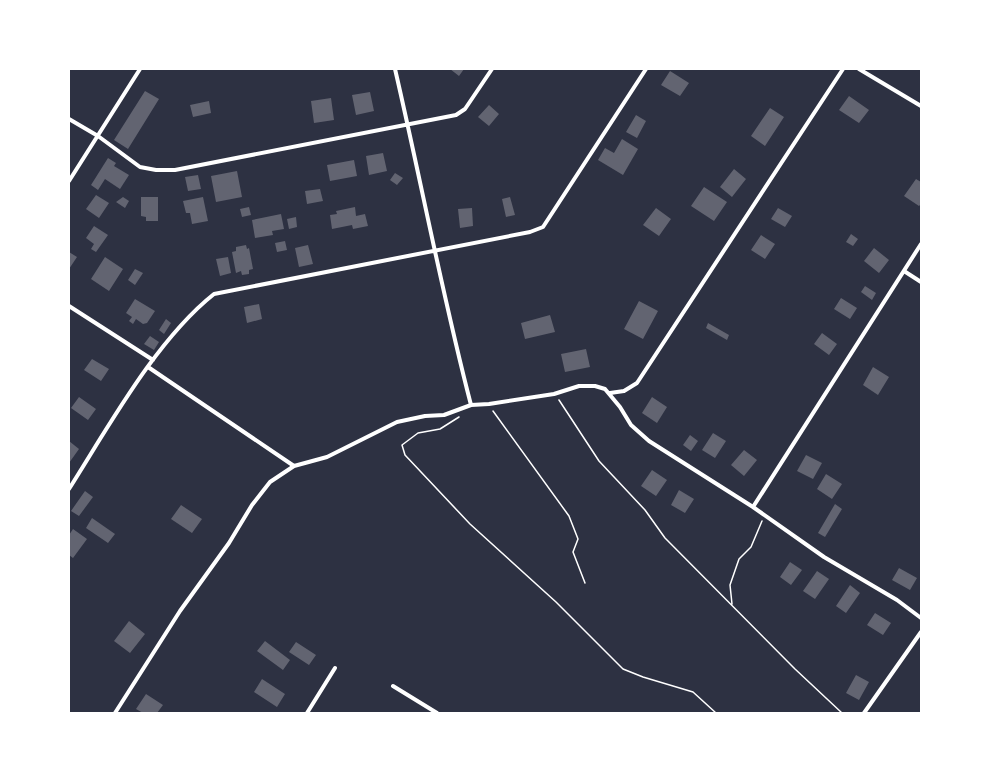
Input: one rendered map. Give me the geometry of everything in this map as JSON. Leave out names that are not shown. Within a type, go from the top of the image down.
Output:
[{"type":"street","points":[[69,181],[140,69]]},
{"type":"street","points":[[396,69],[436,250],[451,331],[471,405]]},
{"type":"street","points":[[69,120],[98,136],[140,166],[156,170],[175,170],[456,115],[465,109],[492,69]]},
{"type":"street","points":[[69,489],[153,360],[197,307],[214,294],[530,232],[543,227],[646,69]]},
{"type":"street","points":[[610,394],[624,392],[637,383],[641,378],[843,69]]},
{"type":"street","points":[[859,69],[921,106]]},
{"type":"street","points":[[753,507],[921,244]]},
{"type":"street","points":[[904,271],[921,282]]},
{"type":"street","points":[[69,306],[153,360]]},
{"type":"street","points":[[148,367],[294,466]]},
{"type":"street","points":[[115,713],[180,611],[229,543],[252,505],[270,482],[294,466],[327,457],[397,422],[425,416],[444,415],[471,405],[489,404],[554,394],[579,386],[595,386],[605,389],[610,394],[631,426],[639,434],[763,513],[824,557],[897,600],[921,618]]},
{"type":"street","points":[[864,713],[921,632]]},
{"type":"street","points":[[307,713],[336,668]]},
{"type":"street","points":[[393,686],[437,713]]},
{"type":"path","points":[[554,394],[566,408],[599,461],[645,510],[665,538],[795,669],[842,713]]},
{"type":"path","points":[[489,404],[569,516],[578,539],[573,552],[578,569],[585,583]]},
{"type":"path","points":[[463,408],[458,419],[440,429],[418,433],[402,445],[405,455],[470,524],[556,602],[623,669],[643,677],[692,692],[716,713]]},
{"type":"path","points":[[732,606],[730,585],[739,559],[751,547],[762,525],[763,513]]},
{"type":"building","points":[[450,69],[464,69],[459,76]]},
{"type":"building","points":[[670,71],[689,83],[680,96],[661,85]]},
{"type":"building","points":[[145,91],[159,99],[128,149],[114,140]]},
{"type":"building","points":[[370,92],[374,111],[356,115],[352,95]]},
{"type":"building","points":[[849,96],[869,110],[859,123],[839,110]]},
{"type":"building","points":[[331,98],[334,120],[314,123],[311,101]]},
{"type":"building","points":[[209,101],[211,113],[193,117],[190,105]]},
{"type":"building","points":[[489,105],[499,114],[489,126],[478,117]]},
{"type":"building","points":[[770,108],[784,117],[765,146],[751,136]]},
{"type":"building","points":[[636,115],[646,121],[637,138],[626,132]]},
{"type":"building","points":[[622,139],[638,149],[623,175],[598,160],[605,148],[614,153]]},
{"type":"building","points":[[383,153],[387,171],[369,175],[366,156]]},
{"type":"building","points":[[108,158],[116,163],[114,166],[129,175],[120,189],[105,179],[98,190],[91,185]]},
{"type":"building","points":[[354,160],[357,176],[330,181],[327,165]]},
{"type":"building","points":[[734,169],[746,179],[732,197],[720,187]]},
{"type":"building","points":[[237,171],[242,197],[216,202],[211,176]]},
{"type":"building","points":[[395,173],[403,178],[397,185],[390,180]]},
{"type":"building","points":[[198,175],[201,189],[188,191],[185,177]]},
{"type":"building","points":[[916,179],[921,182],[921,204],[919,206],[904,196]]},
{"type":"building","points":[[704,187],[727,202],[714,221],[691,206]]},
{"type":"building","points":[[320,189],[323,201],[307,204],[305,191]]},
{"type":"building","points":[[96,195],[109,203],[99,218],[86,209]]},
{"type":"building","points":[[123,197],[129,201],[125,208],[116,202]]},
{"type":"building","points":[[141,197],[158,197],[158,221],[146,221],[146,217],[141,216]]},
{"type":"building","points":[[203,197],[208,221],[192,224],[190,213],[186,213],[183,201]]},
{"type":"building","points":[[510,197],[515,215],[506,217],[502,199]]},
{"type":"building","points":[[249,207],[251,215],[242,217],[240,209]]},
{"type":"building","points":[[355,207],[356,216],[365,214],[368,226],[353,229],[352,225],[332,229],[330,215],[337,214],[336,211]]},
{"type":"building","points":[[472,208],[473,226],[460,228],[458,209]]},
{"type":"building","points":[[656,208],[671,219],[659,236],[643,225]]},
{"type":"building","points":[[778,208],[792,216],[785,227],[771,219]]},
{"type":"building","points":[[281,214],[284,229],[272,231],[273,235],[255,238],[252,220]]},
{"type":"building","points":[[296,217],[297,227],[289,229],[287,219]]},
{"type":"building","points":[[94,226],[108,235],[96,252],[91,249],[94,244],[86,238]]},
{"type":"building","points":[[851,234],[858,239],[853,246],[846,242]]},
{"type":"building","points":[[761,235],[775,244],[765,259],[751,250]]},
{"type":"building","points":[[285,241],[287,250],[277,252],[275,243]]},
{"type":"building","points":[[246,245],[247,249],[249,248],[253,269],[249,270],[249,274],[242,275],[241,271],[236,273],[232,252],[236,251],[236,247]]},
{"type":"building","points":[[308,245],[313,264],[299,267],[295,248]]},
{"type":"building","points":[[874,248],[889,260],[879,273],[864,261]]},
{"type":"building","points":[[69,252],[77,257],[69,269]]},
{"type":"building","points":[[105,257],[123,269],[109,291],[91,279]]},
{"type":"building","points":[[228,257],[231,273],[220,276],[216,259]]},
{"type":"building","points":[[135,269],[143,273],[135,285],[128,280]]},
{"type":"building","points":[[865,286],[876,293],[872,300],[861,292]]},
{"type":"building","points":[[841,298],[857,308],[850,319],[834,309]]},
{"type":"building","points":[[135,299],[155,311],[147,323],[143,324],[136,319],[133,324],[129,321],[132,317],[126,313]]},
{"type":"building","points":[[639,301],[658,311],[643,339],[624,329]]},
{"type":"building","points":[[259,304],[262,319],[247,323],[244,307]]},
{"type":"building","points":[[550,315],[555,332],[525,339],[521,323]]},
{"type":"building","points":[[166,319],[171,323],[164,334],[159,330]]},
{"type":"building","points":[[708,323],[729,335],[727,340],[706,328]]},
{"type":"building","points":[[822,333],[837,344],[829,355],[814,344]]},
{"type":"building","points":[[150,336],[159,342],[154,350],[144,344]]},
{"type":"building","points":[[586,349],[590,367],[565,372],[561,354]]},
{"type":"building","points":[[92,359],[109,369],[101,381],[84,370]]},
{"type":"building","points":[[873,367],[889,377],[878,395],[863,385]]},
{"type":"building","points":[[79,397],[96,409],[88,420],[71,408]]},
{"type":"building","points":[[652,397],[667,407],[657,423],[642,413]]},
{"type":"building","points":[[713,433],[726,441],[715,458],[702,450]]},
{"type":"building","points":[[690,435],[698,441],[691,451],[683,445]]},
{"type":"building","points":[[69,441],[79,449],[69,463]]},
{"type":"building","points":[[744,450],[757,460],[744,476],[731,465]]},
{"type":"building","points":[[806,455],[822,463],[813,479],[797,471]]},
{"type":"building","points":[[652,470],[667,480],[656,496],[641,486]]},
{"type":"building","points":[[826,474],[842,484],[832,499],[817,489]]},
{"type":"building","points":[[679,490],[694,499],[685,513],[671,505]]},
{"type":"building","points":[[85,491],[93,497],[79,516],[71,511]]},
{"type":"building","points":[[835,504],[842,509],[825,537],[818,533]]},
{"type":"building","points":[[181,505],[202,519],[192,533],[171,519]]},
{"type":"building","points":[[92,518],[115,534],[108,543],[86,528]]},
{"type":"building","points":[[73,529],[87,539],[73,558],[69,555],[69,535]]},
{"type":"building","points":[[790,562],[802,570],[791,585],[780,577]]},
{"type":"building","points":[[899,568],[917,578],[910,590],[892,580]]},
{"type":"building","points":[[817,571],[829,579],[815,599],[803,591]]},
{"type":"building","points":[[850,585],[860,593],[846,613],[836,606]]},
{"type":"building","points":[[875,613],[891,623],[883,635],[867,625]]},
{"type":"building","points":[[129,621],[145,634],[130,653],[114,641]]},
{"type":"building","points":[[265,641],[290,660],[283,670],[257,651]]},
{"type":"building","points":[[296,642],[316,655],[309,665],[289,652]]},
{"type":"building","points":[[856,675],[869,682],[859,700],[846,693]]},
{"type":"building","points":[[262,679],[285,694],[277,707],[254,692]]},
{"type":"building","points":[[146,694],[163,705],[157,713],[143,713],[136,709]]}]
